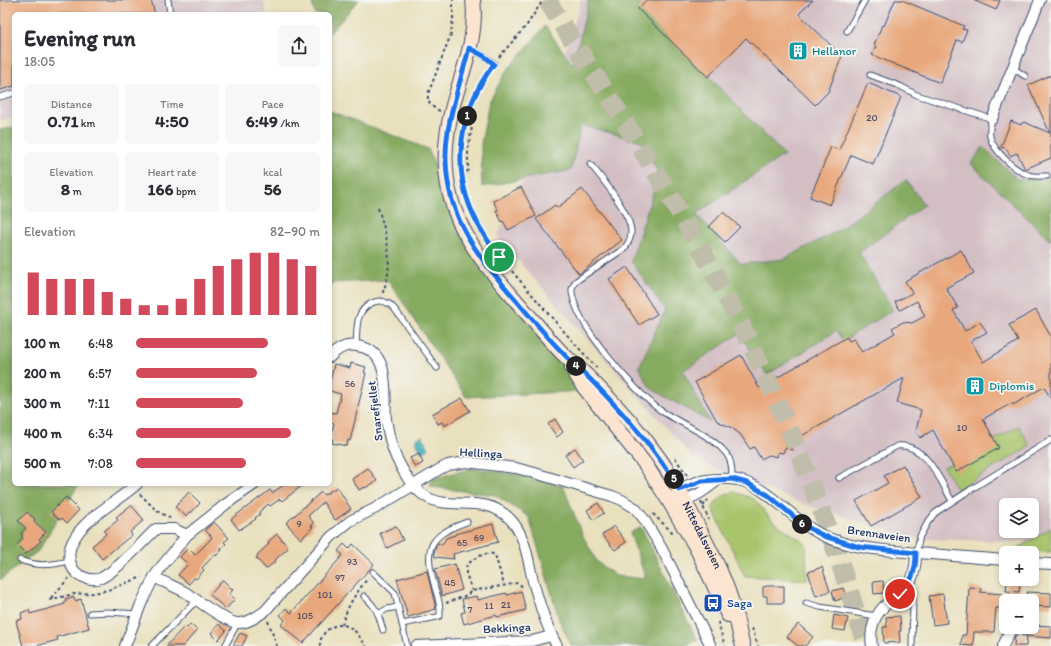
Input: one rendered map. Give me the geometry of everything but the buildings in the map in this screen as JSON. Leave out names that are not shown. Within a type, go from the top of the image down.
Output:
[{"type":"main road","name":"Nittedalsveien","points":[[473,0],[474,18],[469,48],[451,111],[446,137],[446,172],[453,206],[463,229],[478,254],[498,280],[562,353],[591,380],[642,436],[670,473],[722,576],[734,610],[742,642]]},
{"type":"main road","name":"Nittedalsveien","points":[[562,353],[583,386],[631,446],[670,501],[697,549],[742,642]]},
{"type":"street","points":[[992,119],[1040,0]]},
{"type":"street","points":[[332,355],[336,350],[356,345]]},
{"type":"street","name":"Snarefjellet","points":[[356,345],[366,348],[378,358],[381,363],[384,373],[386,419],[389,437],[395,456],[405,475],[417,490],[429,498],[441,501],[483,504],[502,512],[512,521],[520,532],[551,636],[557,646]]},
{"type":"street","name":"Hellinga","points":[[237,624],[253,619],[265,611],[331,538],[346,524],[448,465],[466,462],[516,468],[612,496],[635,508],[662,547],[711,646]]},
{"type":"street","name":"Brennaveien","points":[[670,501],[682,495],[698,494],[718,480],[732,479],[755,486],[805,526],[824,536],[859,547],[999,559]]},
{"type":"street","points":[[134,486],[88,522],[79,531],[72,542],[69,553],[69,561],[74,572],[82,577],[91,579],[100,578],[113,570],[156,529],[174,529],[190,533]]},
{"type":"street","points":[[125,646],[154,577],[190,533],[226,504],[253,486]]},
{"type":"street","points":[[872,646],[872,628],[876,616],[884,606],[907,587],[913,575],[916,562],[916,553]]},
{"type":"street","points":[[1039,563],[1051,564]]},
{"type":"street","points":[[154,577],[199,601],[226,619],[237,624]]},
{"type":"street","points":[[1003,646],[1009,634]]},
{"type":"street","name":"Bekkinga","points":[[416,646],[522,644],[551,636]]},
{"type":"lane","points":[[168,0],[170,12]]},
{"type":"lane","points":[[847,31],[864,0]]},
{"type":"lane","points":[[469,48],[484,56],[494,64]]},
{"type":"lane","points":[[1013,68],[1025,76]]},
{"type":"lane","points":[[870,75],[900,86],[918,95],[992,119],[989,132],[990,138],[998,152],[1015,167],[1029,176],[1048,176]]},
{"type":"lane","points":[[0,97],[12,94]]},
{"type":"lane","points":[[590,164],[602,178],[621,207],[630,227],[631,234],[629,242],[625,248],[576,281],[573,286],[572,291],[574,299],[584,322],[620,370],[649,401],[672,418],[717,444],[725,451],[731,462],[732,479]]},
{"type":"lane","points":[[356,345],[359,318],[366,306],[379,301],[393,307],[437,368]]},
{"type":"lane","points":[[916,553],[920,536],[928,522],[935,514],[1051,440]]},
{"type":"lane","points":[[839,478],[897,446],[904,445],[914,448],[924,456],[934,470],[952,502]]},
{"type":"lane","points":[[402,624],[440,616],[440,605],[430,563],[429,551],[436,538],[453,527],[468,522]]},
{"type":"lane","points":[[20,560],[30,564],[43,565],[69,561]]},
{"type":"lane","points":[[373,572],[395,593],[407,646]]},
{"type":"lane","points":[[907,587],[913,600],[912,646]]},
{"type":"lane","points":[[364,596],[374,606],[383,630]]},
{"type":"lane","points":[[152,646],[192,605],[199,601]]},
{"type":"lane","points":[[806,603],[876,616]]},
{"type":"lane","points":[[378,614],[387,609],[398,607]]},
{"type":"lane","points":[[90,613],[108,612],[138,614]]},
{"type":"lane","points":[[225,646],[237,624]]},
{"type":"path","points":[[440,111],[431,106],[427,99],[451,34],[453,0]]},
{"type":"path","points":[[543,0],[527,25],[486,74],[474,95],[466,116],[462,145],[462,177],[471,211],[490,244],[549,315],[602,373]]},
{"type":"path","points":[[462,177],[468,170],[468,149],[472,130],[472,127],[470,126]]},
{"type":"path","points":[[378,208],[386,231],[389,257],[385,287],[379,301]]},
{"type":"path","points":[[674,457],[688,476]]},
{"type":"path","points":[[136,486],[157,511],[183,524],[190,533]]},
{"type":"path","points":[[635,508],[650,512],[675,535]]},
{"type":"path","points":[[472,591],[466,573],[466,567],[474,558],[487,554],[495,555],[504,585]]},
{"type":"path","points":[[342,624],[345,611],[355,594],[373,572]]},
{"type":"path","points":[[440,605],[465,596],[472,591],[504,585],[518,583],[523,586],[525,590]]},
{"type":"path","points":[[265,611],[271,633],[277,646]]},
{"type":"path","points":[[718,621],[725,646]]},
{"type":"path","points":[[320,646],[320,640],[326,631],[342,624],[355,631],[366,646]]},
{"type":"shaded area","points":[[0,0],[263,0],[266,12],[12,12],[12,117],[0,121]]},
{"type":"shaded area","points":[[580,0],[1051,0],[1051,542],[919,539],[805,505],[694,459],[497,237],[529,166],[580,5]]},
{"type":"green space","points":[[311,0],[359,0],[332,31],[332,12],[314,12]]},
{"type":"green space","points":[[589,0],[636,0],[784,155],[696,214],[741,264],[784,259],[839,230],[906,180],[924,205],[859,253],[893,310],[843,341],[836,331],[767,375],[739,334],[683,371],[710,422],[650,388],[639,367],[665,310],[631,261],[659,174],[641,141],[581,125],[571,170],[482,187],[481,144],[489,102],[505,73],[545,26],[573,65]]},
{"type":"green space","points":[[332,112],[428,149],[447,196],[476,252],[601,390],[466,397],[388,280],[332,283]]},
{"type":"green space","points":[[12,127],[12,486],[78,486],[38,551],[0,580],[0,130]]},
{"type":"green space","points":[[983,147],[1018,180],[1051,177],[1051,241],[971,164]]},
{"type":"green space","points":[[1019,426],[1030,446],[957,490],[944,467]]},
{"type":"green space","points":[[473,468],[521,475],[563,486],[582,534],[597,562],[616,576],[646,579],[630,533],[641,527],[697,640],[684,646],[572,646],[560,622],[529,517],[495,495],[431,487],[431,479]]},
{"type":"green space","points":[[734,492],[754,499],[773,521],[806,544],[807,580],[745,576],[712,508],[721,497]]},
{"type":"green space","points":[[1051,528],[1051,552],[1039,552],[1039,546],[1021,546],[1034,538],[1039,538],[1039,535]]},
{"type":"water","points":[[422,436],[429,449],[422,453],[415,440]]},
{"type":"tunnel","points":[[547,0],[662,182],[698,244],[749,340],[794,440],[814,491],[833,542],[866,646]]},
{"type":"place","name":"Hellanor","points":[[798,51]]},
{"type":"place","name":"Diplomis","points":[[975,386]]},
{"type":"place","name":"Saga","points":[[713,603]]},
{"type":"route","points":[[499,257],[471,211],[462,177],[462,140],[466,116],[474,95],[486,74],[494,64],[484,56],[469,48],[448,125],[446,137],[446,172],[450,194],[457,217],[470,242],[487,266],[562,353],[591,380],[642,436],[670,473],[679,490],[693,483],[702,481],[732,479],[755,486],[768,495],[796,520],[824,536],[859,547],[916,553],[916,562],[911,581],[900,594]]}]
